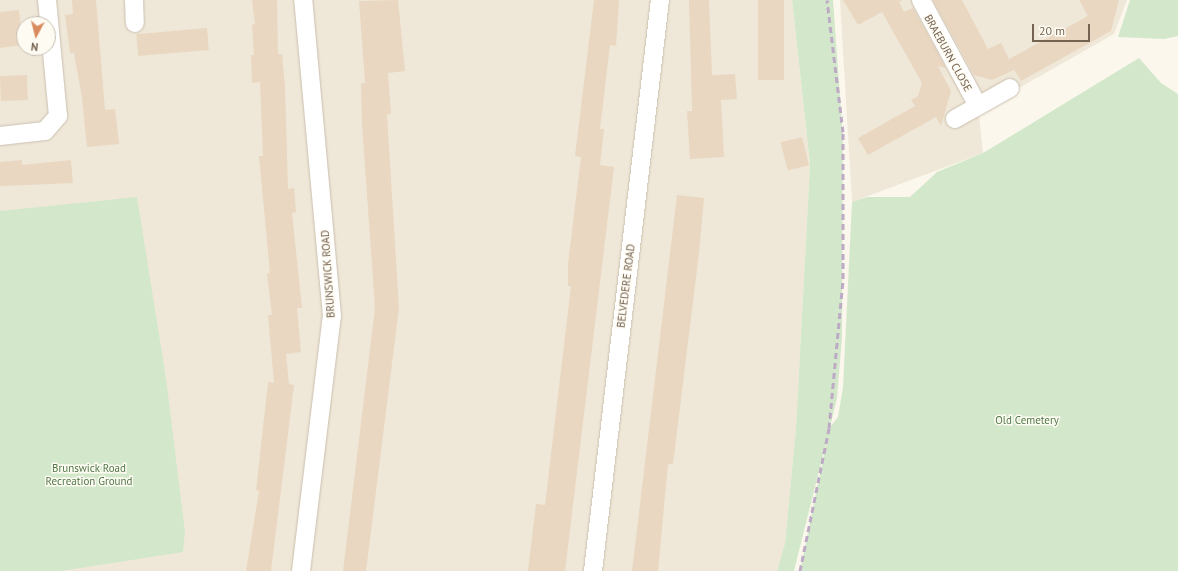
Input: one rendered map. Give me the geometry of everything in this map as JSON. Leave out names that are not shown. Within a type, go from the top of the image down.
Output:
[{"type":"street","points":[[0,136],[45,132],[58,116],[47,0]]},
{"type":"street","points":[[134,0],[135,23]]},
{"type":"street","name":"BRUNSWICK ROAD","points":[[301,571],[332,316],[303,0]]},
{"type":"street","name":"BELVEDERE ROAD","points":[[593,571],[660,0]]},
{"type":"street","name":"BRAEBURN CLOSE","points":[[921,0],[978,106]]},
{"type":"street","points":[[955,119],[1010,88]]},
{"type":"shaded area","points":[[0,0],[792,0],[810,164],[796,428],[785,543],[777,571],[0,571]]},
{"type":"shaded area","points":[[840,0],[1127,0],[1114,34],[1014,91],[978,106],[983,153],[852,202]]},
{"type":"green space","name":"Old Cemetery","points":[[792,0],[833,0],[843,138],[842,337],[837,398],[830,427],[838,417],[843,387],[852,202],[867,197],[910,197],[937,172],[983,153],[1139,58],[1161,83],[1178,94],[1178,571],[800,571],[827,439],[794,571],[777,571],[785,543],[796,428],[810,164]]},
{"type":"green space","points":[[1130,0],[1178,0],[1178,36],[1164,39],[1118,37]]},
{"type":"green space","name":"Brunswick Road Recreation Ground","points":[[137,197],[166,378],[185,532],[183,552],[61,571],[0,571],[0,211]]},
{"type":"building","points":[[72,0],[96,0],[105,110],[115,109],[119,144],[87,147],[82,98],[74,53],[70,53],[65,15],[73,14]]},
{"type":"building","points":[[252,0],[277,0],[278,54],[282,54],[285,86],[288,189],[294,188],[296,212],[292,213],[302,308],[297,308],[301,352],[286,354],[289,384],[294,385],[271,571],[246,571],[259,491],[256,490],[268,382],[274,383],[268,315],[272,315],[267,274],[270,273],[259,156],[263,156],[260,82],[252,83],[251,55],[254,55],[252,25],[255,24]]},
{"type":"building","points":[[398,0],[405,71],[388,73],[391,114],[387,114],[399,308],[366,571],[343,571],[375,308],[362,124],[361,83],[365,83],[359,1]]},
{"type":"building","points":[[594,0],[619,0],[616,46],[610,45],[600,129],[604,129],[600,165],[614,167],[565,571],[528,571],[536,504],[545,505],[571,286],[568,286],[568,264],[581,157],[575,156]]},
{"type":"building","points":[[689,0],[709,0],[712,75],[735,74],[737,99],[721,100],[724,157],[690,159],[687,111],[692,111]]},
{"type":"building","points":[[758,0],[784,0],[784,80],[758,80]]},
{"type":"building","points":[[843,0],[902,0],[899,2],[904,12],[913,8],[946,68],[938,66],[951,91],[941,126],[936,117],[868,155],[858,138],[915,106],[911,100],[918,96],[922,83],[882,12],[858,25]]},
{"type":"building","points":[[933,0],[962,0],[988,49],[1001,43],[1009,59],[1088,16],[1079,0],[1119,0],[1111,31],[1021,81],[1010,63],[1014,70],[992,80],[974,75]]},
{"type":"building","points":[[19,10],[20,16],[16,16],[16,46],[0,48],[0,12]]},
{"type":"building","points":[[207,28],[209,50],[138,56],[136,34]]},
{"type":"building","points":[[27,75],[28,100],[1,101],[0,76]]},
{"type":"building","points":[[802,137],[809,165],[788,170],[781,142]]},
{"type":"building","points":[[22,160],[22,165],[71,160],[73,183],[0,186],[0,162]]},
{"type":"building","points":[[677,195],[704,198],[699,253],[673,464],[668,464],[658,571],[632,571]]},
{"type":"railway","points":[[800,571],[829,428],[843,279],[843,132],[827,0]]}]
